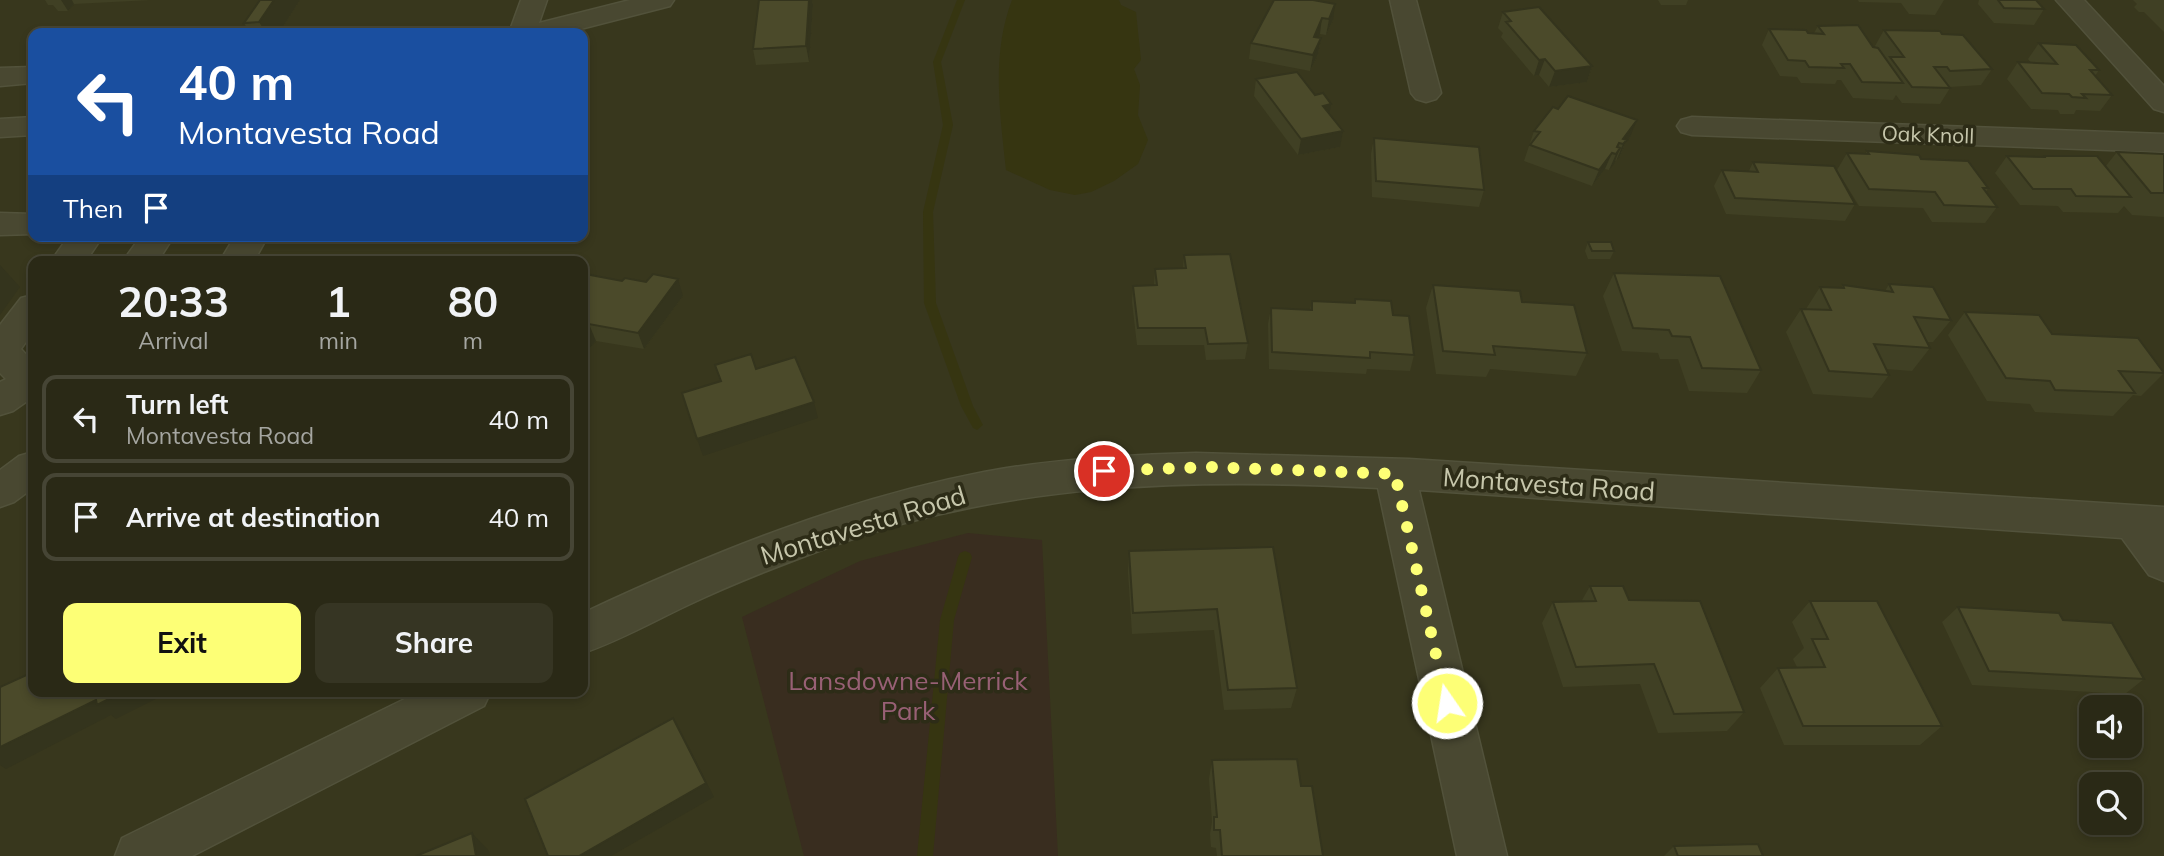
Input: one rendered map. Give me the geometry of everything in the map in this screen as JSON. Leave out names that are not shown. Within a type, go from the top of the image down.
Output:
[{"type":"street","points":[[524,28],[534,0]]},
{"type":"street","points":[[551,28],[634,3],[662,0]]},
{"type":"street","points":[[1403,0],[1426,93]]},
{"type":"street","points":[[2070,0],[2164,103]]},
{"type":"street","points":[[0,77],[28,75]]},
{"type":"street","points":[[0,128],[28,126]]},
{"type":"street","name":"Oak Knoll","points":[[1692,126],[2164,143]]},
{"type":"street","points":[[0,223],[28,224]]},
{"type":"street","points":[[72,256],[82,242]]},
{"type":"street","points":[[16,387],[1,350],[28,314]]},
{"type":"street","name":"Montavesta Road","points":[[588,625],[819,532],[900,508],[983,489],[1104,471],[1210,467],[1395,474],[2149,523]]},
{"type":"street","points":[[0,491],[28,471]]},
{"type":"street","points":[[1395,474],[1482,856]]},
{"type":"street","points":[[2149,523],[2164,563]]},
{"type":"street","points":[[141,856],[456,697]]},
{"type":"green space","name":"Lansdowne-Merrick Park","points":[[968,533],[1042,540],[1058,856],[804,856],[742,617],[860,561]]},
{"type":"shaded area","points":[[1012,0],[1119,0],[1121,5],[1136,12],[1141,60],[1134,69],[1140,85],[1138,115],[1148,140],[1138,164],[1114,181],[1091,192],[1075,195],[1050,190],[1006,170],[999,63],[1005,21]]},
{"type":"building","points":[[260,0],[274,0],[259,22],[244,23]]},
{"type":"building","points":[[759,0],[809,0],[806,46],[753,49]]},
{"type":"building","points":[[1274,0],[1313,0],[1335,4],[1329,19],[1322,18],[1314,37],[1321,38],[1313,55],[1251,43]]},
{"type":"building","points":[[1998,0],[2036,0],[2044,9],[2004,8]]},
{"type":"building","points":[[1539,7],[1592,66],[1555,71],[1545,59],[1539,60],[1506,22],[1511,21],[1503,12]]},
{"type":"building","points":[[1858,25],[1903,83],[1862,82],[1850,64],[1841,64],[1844,68],[1809,67],[1805,61],[1788,60],[1769,29],[1806,30],[1808,33],[1824,34],[1818,26]]},
{"type":"building","points":[[1884,30],[1940,31],[1942,34],[1963,35],[1992,69],[1950,71],[1947,67],[1934,67],[1950,88],[1912,87],[1890,57],[1904,57]]},
{"type":"building","points":[[2039,43],[2076,45],[2099,70],[2090,70],[2112,95],[2082,94],[2086,98],[2042,93],[2018,62],[2057,64]]},
{"type":"building","points":[[1297,72],[1315,95],[1323,93],[1331,104],[1323,106],[1343,131],[1301,139],[1256,79]]},
{"type":"building","points":[[1568,96],[1637,120],[1623,139],[1627,140],[1623,144],[1619,143],[1617,147],[1620,148],[1616,154],[1612,153],[1599,170],[1530,145],[1540,132],[1534,131],[1553,107],[1558,109]]},
{"type":"building","points":[[1374,138],[1479,147],[1484,190],[1376,181]]},
{"type":"building","points":[[1867,151],[1919,155],[1921,159],[1968,161],[1988,188],[1983,188],[1997,207],[1944,205],[1935,192],[1869,189],[1847,153],[1869,154]]},
{"type":"building","points":[[2117,152],[2164,154],[2164,193],[2151,193]]},
{"type":"building","points":[[2007,156],[2097,156],[2131,197],[2076,196],[2071,189],[2033,189]]},
{"type":"building","points":[[1753,162],[1834,166],[1855,204],[1735,198],[1722,170],[1758,172]]},
{"type":"building","points":[[1588,242],[1611,242],[1614,251],[1592,251]]},
{"type":"building","points":[[1230,254],[1248,343],[1208,344],[1205,328],[1138,328],[1133,286],[1157,285],[1155,269],[1186,268],[1184,255]]},
{"type":"building","points":[[1614,273],[1720,276],[1761,370],[1702,368],[1690,337],[1672,336],[1669,330],[1633,328]]},
{"type":"building","points":[[653,274],[678,279],[638,333],[589,324],[588,275],[622,281],[625,278],[646,282]]},
{"type":"building","points":[[1889,284],[1933,287],[1951,320],[1914,317],[1930,348],[1874,344],[1889,375],[1829,371],[1801,309],[1831,310],[1820,287],[1844,288],[1843,285],[1893,292]]},
{"type":"building","points":[[1433,285],[1520,291],[1522,302],[1574,305],[1587,353],[1493,346],[1495,355],[1443,351]]},
{"type":"building","points":[[1355,299],[1391,301],[1393,315],[1409,316],[1414,355],[1370,352],[1370,358],[1272,352],[1271,308],[1312,310],[1312,301],[1355,303]]},
{"type":"building","points":[[1965,312],[2039,315],[2052,334],[2138,338],[2164,373],[2119,371],[2135,393],[2055,390],[2050,381],[2006,378]]},
{"type":"building","points":[[751,354],[756,369],[795,357],[814,402],[697,439],[682,393],[721,381],[715,365]]},
{"type":"building","points":[[1273,547],[1297,688],[1228,690],[1217,609],[1133,613],[1129,551]]},
{"type":"building","points":[[1590,586],[1623,586],[1629,600],[1700,601],[1744,712],[1674,714],[1654,664],[1576,667],[1553,602],[1596,601]]},
{"type":"building","points":[[1810,601],[1877,601],[1942,726],[1803,726],[1778,668],[1825,667],[1812,639],[1828,639]]},
{"type":"building","points":[[1958,607],[2059,613],[2063,620],[2112,623],[2144,679],[1989,671]]},
{"type":"building","points":[[28,674],[28,697],[113,697],[97,705],[96,700],[0,747],[0,687]]},
{"type":"building","points":[[673,718],[706,783],[579,856],[548,856],[525,799]]},
{"type":"building","points":[[1297,759],[1301,786],[1312,786],[1323,856],[1222,856],[1220,830],[1214,830],[1214,817],[1217,817],[1212,760]]},
{"type":"building","points":[[472,833],[476,856],[416,856]]},
{"type":"building","points":[[1758,844],[1763,856],[1678,856],[1674,846]]},
{"type":"waterway","points":[[961,0],[937,62],[948,125],[928,212],[930,303],[967,406],[977,425]]},
{"type":"waterway","points":[[925,856],[947,620],[965,557]]},
{"type":"route","points":[[1104,471],[1210,467],[1395,474],[1447,703]]}]
